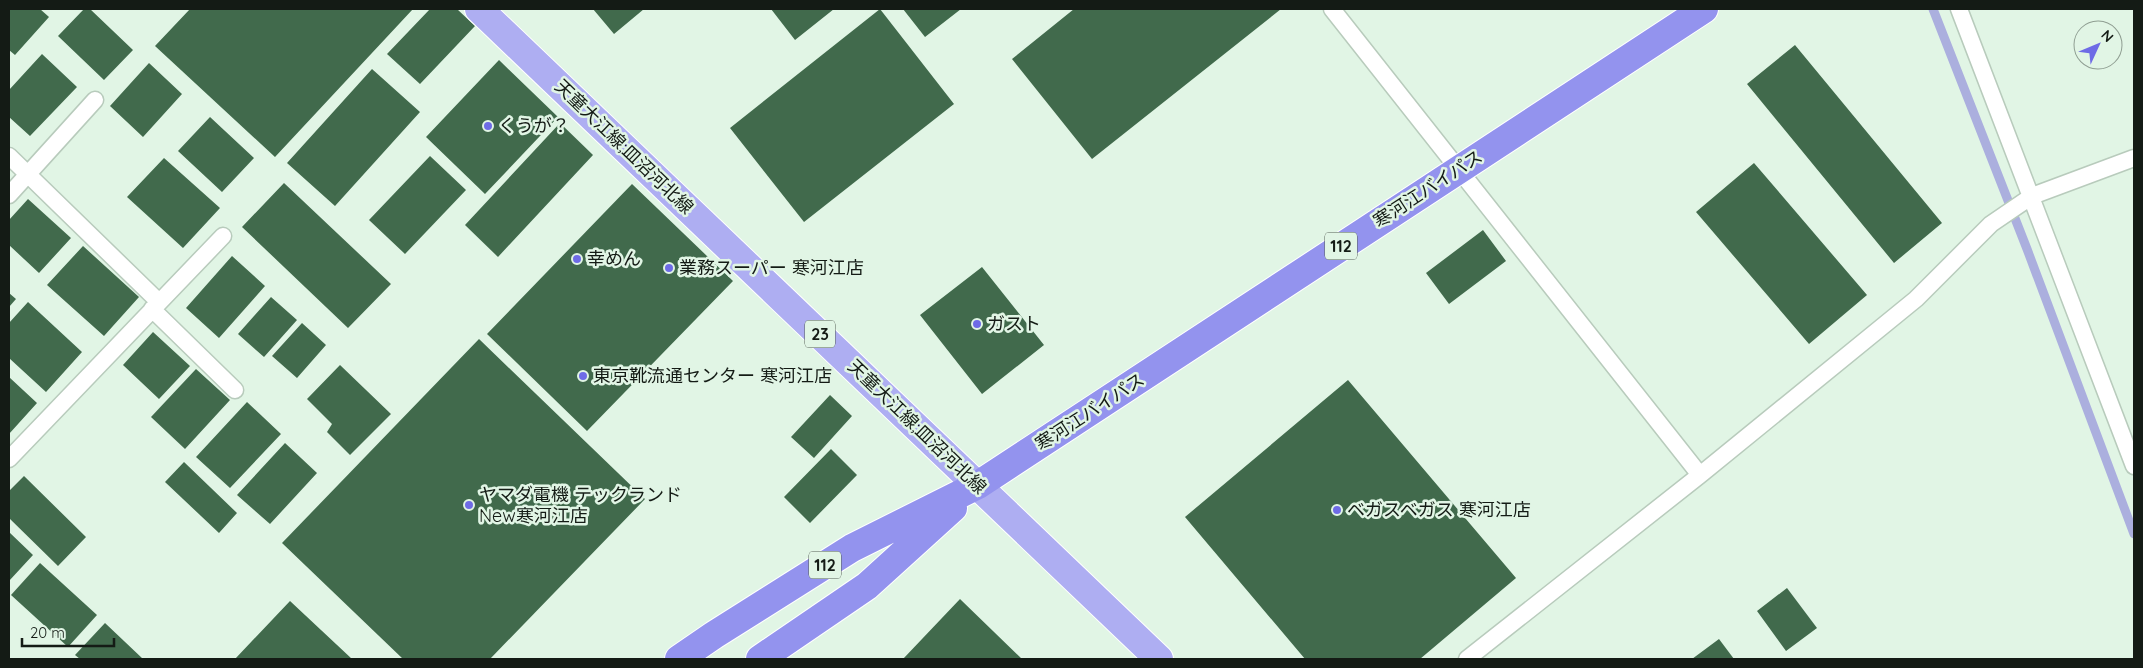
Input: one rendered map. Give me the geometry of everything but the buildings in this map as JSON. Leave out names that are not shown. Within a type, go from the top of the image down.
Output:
[{"type":"highway","name":"寒河江バイパス","points":[[679,659],[852,548],[978,485],[1704,9]]},
{"type":"highway","name":"寒河江バイパス","points":[[760,659],[867,586],[978,485]]},
{"type":"main road","name":"天童大江線;皿沼河北線","points":[[479,9],[1159,659]]},
{"type":"lane","points":[[1332,9],[1700,475]]},
{"type":"lane","points":[[1959,9],[2134,466]]},
{"type":"lane","points":[[9,195],[95,100]]},
{"type":"lane","points":[[9,156],[156,305],[235,390]]},
{"type":"lane","points":[[1467,659],[1700,475],[1916,300],[1991,224],[2032,196],[2134,158]]},
{"type":"lane","points":[[9,459],[223,236]]},
{"type":"waterway","points":[[1933,9],[2027,249],[2134,534]]},
{"type":"place","name":"くうが？","points":[[488,126]]},
{"type":"place","name":"幸めん","points":[[577,259]]},
{"type":"place","name":"業務スーパー 寒河江店","points":[[669,268]]},
{"type":"place","name":"ガスト","points":[[977,324]]},
{"type":"place","name":"東京靴流通センター 寒河江店","points":[[583,376]]},
{"type":"place","name":"ヤマダ電機 テックランド New寒河江店","points":[[469,505]]},
{"type":"place","name":"ベガスベガス 寒河江店","points":[[1337,510]]}]
